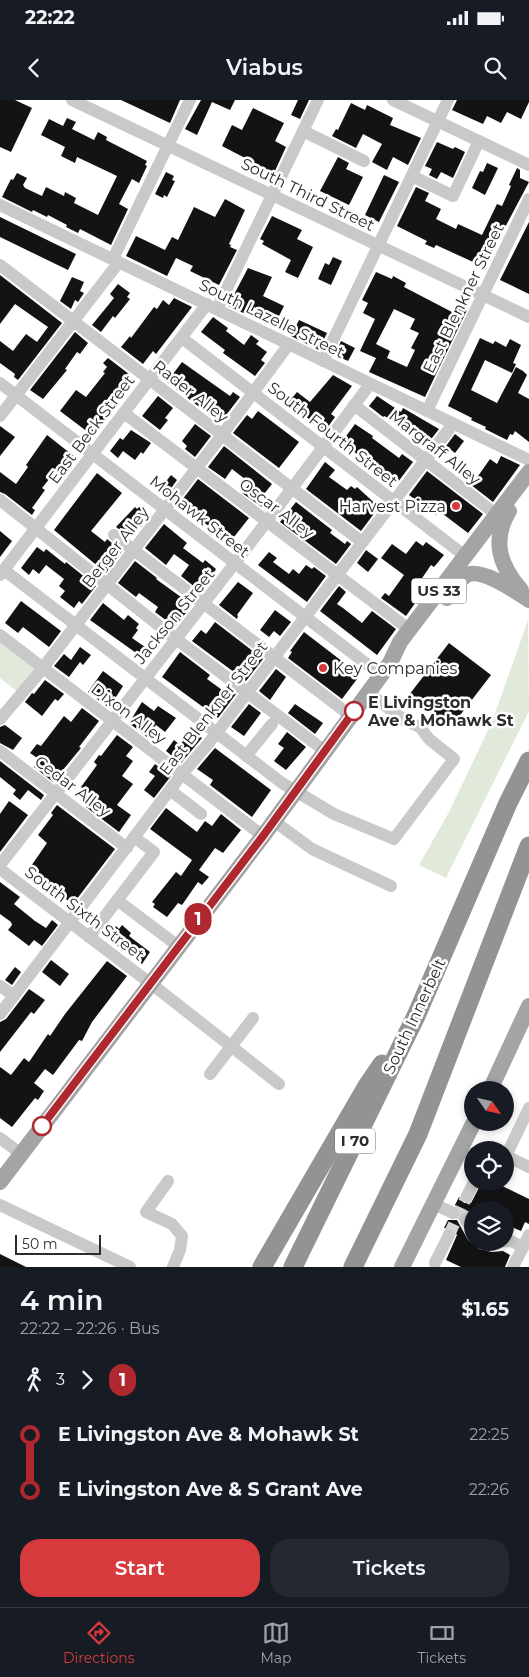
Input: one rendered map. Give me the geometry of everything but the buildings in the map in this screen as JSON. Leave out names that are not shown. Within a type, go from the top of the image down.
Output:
[{"type":"highway","name":"South Innerbelt","points":[[293,1267],[416,1016],[508,803],[529,761]]},
{"type":"highway","points":[[353,1267],[418,1134],[529,846]]},
{"type":"highway","points":[[262,1267],[367,1086],[416,1016]]},
{"type":"main road","points":[[529,472],[503,513],[499,550],[502,563],[509,576],[529,599]]},
{"type":"main road","name":"US 33","points":[[0,1182],[263,836],[385,669],[400,642],[467,554],[483,540],[503,513],[529,485]]},
{"type":"main road","name":"US 33","points":[[385,669],[408,649],[466,576],[479,575],[495,580],[529,599]]},
{"type":"main road","points":[[495,1081],[524,1030],[529,1006]]},
{"type":"main road","points":[[402,1267],[470,1131]]},
{"type":"street","name":"South Third Street","points":[[72,100],[529,317]]},
{"type":"street","points":[[0,416],[73,321],[116,261],[190,100]]},
{"type":"street","name":"East Beck Street","points":[[1,572],[182,338],[212,306],[272,195],[318,100]]},
{"type":"street","points":[[393,100],[529,165]]},
{"type":"street","points":[[323,361],[448,100]]},
{"type":"street","points":[[303,131],[364,161]]},
{"type":"street","points":[[412,176],[453,196],[479,141]]},
{"type":"street","name":"East Blenkner Street","points":[[427,411],[528,204]]},
{"type":"street","name":"South Lazelle Street","points":[[0,205],[529,460]]},
{"type":"street","name":"Rader Alley","points":[[0,265],[362,542]]},
{"type":"street","name":"South Fourth Street","points":[[182,338],[394,501],[467,554]]},
{"type":"street","name":"Berger Alley","points":[[0,719],[43,668],[222,435],[289,344]]},
{"type":"street","name":"Mohawk Street","points":[[0,383],[305,617],[385,669]]},
{"type":"street","name":"Jackson Street","points":[[0,867],[112,720],[235,564],[370,384]]},
{"type":"street","name":"Margraff Alley","points":[[354,405],[426,460],[503,513]]},
{"type":"street","name":"Oscar Alley","points":[[124,413],[410,630]]},
{"type":"street","name":"East Blenkner Street","points":[[0,1014],[182,774],[216,733],[453,424]]},
{"type":"street","points":[[0,500],[176,639],[325,751]]},
{"type":"street","points":[[114,534],[351,716]]},
{"type":"street","points":[[1,572],[75,624],[295,792],[334,814],[394,839],[454,759],[429,739],[420,727],[404,720],[368,692]]},
{"type":"street","name":"Dixon Alley","points":[[0,635],[263,836]]},
{"type":"street","points":[[246,756],[272,724]]},
{"type":"street","name":"Cedar Alley","points":[[0,751],[56,793],[131,843],[154,852],[117,900]]},
{"type":"street","points":[[170,790],[201,814]]},
{"type":"street","points":[[274,821],[312,849],[391,886]]},
{"type":"street","name":"South Sixth Street","points":[[0,867],[278,1084]]},
{"type":"street","points":[[89,937],[117,900],[178,946]]},
{"type":"street","points":[[0,986],[14,996]]},
{"type":"street","points":[[210,1074],[253,1018]]},
{"type":"street","points":[[529,1108],[506,1156],[529,1167]]},
{"type":"street","points":[[0,1138],[21,1154]]},
{"type":"street","points":[[168,1180],[146,1212],[172,1224],[182,1236],[180,1250],[173,1267]]},
{"type":"street","points":[[468,1196],[470,1191]]},
{"type":"street","points":[[434,1204],[453,1213]]},
{"type":"street","points":[[0,1205],[130,1267]]},
{"type":"street","points":[[435,1263],[449,1235]]},
{"type":"street","points":[[513,1267],[529,1235]]},
{"type":"street","points":[[514,1240],[523,1247]]},
{"type":"green space","points":[[528,620],[529,711],[446,878],[419,865],[449,812],[492,722]]},
{"type":"green space","points":[[0,638],[37,667],[18,692],[0,678]]},
{"type":"tunnel","points":[[449,1235],[467,1196]]},
{"type":"bus line","name":"1","points":[[42,1126],[263,836],[354,711]]},
{"type":"place","name":"Harvest Pizza","points":[[456,506]]},
{"type":"place","name":"Key Companies","points":[[323,668]]},
{"type":"place","name":"E Livingston Ave & Mohawk St","points":[[354,711]]}]
